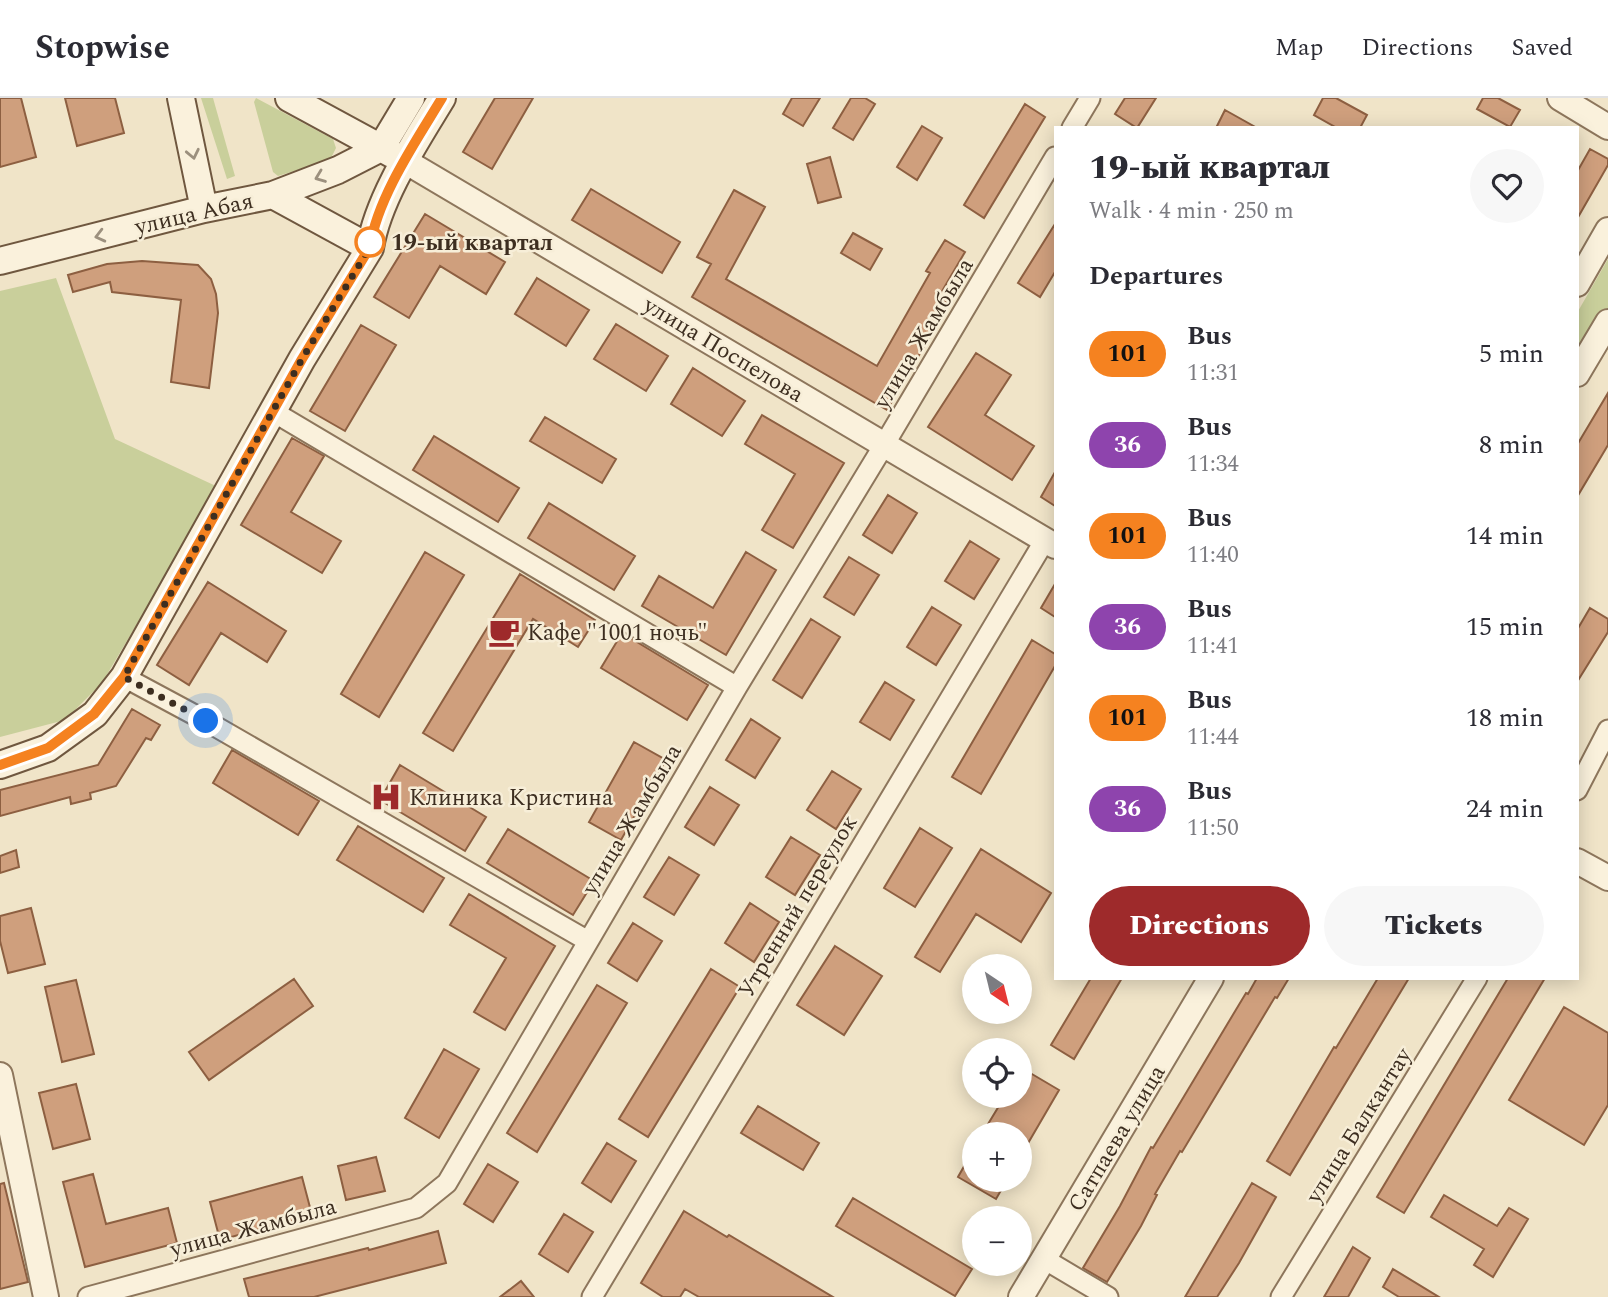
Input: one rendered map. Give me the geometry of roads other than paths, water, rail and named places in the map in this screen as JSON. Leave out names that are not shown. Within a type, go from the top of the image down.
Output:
[{"type":"main road","points":[[181,98],[204,209]]},
{"type":"main road","points":[[289,98],[393,154]]},
{"type":"main road","points":[[0,765],[48,748],[94,714],[124,677],[272,411],[370,247],[393,154],[411,98]]},
{"type":"main road","points":[[393,154],[442,98]]},
{"type":"main road","name":"улица Абая","points":[[0,261],[204,209],[273,195],[338,170],[393,154]]},
{"type":"main road","points":[[273,195],[370,247]]},
{"type":"street","points":[[1073,126],[1090,98]]},
{"type":"street","points":[[1560,98],[1608,127]]},
{"type":"street","name":"улица Поспелова","points":[[393,154],[1050,543]]},
{"type":"street","name":"улица Жамбыла","points":[[89,1297],[416,1208],[447,1183],[737,687],[1050,178],[1054,160]]},
{"type":"street","points":[[1579,281],[1608,230]]},
{"type":"street","points":[[1579,371],[1608,322]]},
{"type":"street","points":[[272,411],[737,687]]},
{"type":"street","name":"Утренний переулок","points":[[592,1297],[1050,543]]},
{"type":"street","points":[[124,677],[206,721],[588,941]]},
{"type":"street","points":[[1579,786],[1608,730]]},
{"type":"street","points":[[1579,862],[1608,877]]},
{"type":"street","name":"Сатпаева улица","points":[[1021,1297],[1210,980]]},
{"type":"street","name":"улица Балкантау","points":[[1282,1297],[1476,980]]},
{"type":"street","points":[[0,1075],[46,1297]]},
{"type":"street","points":[[1044,1259],[1108,1297]]},
{"type":"place","name":"19-ый квартал","points":[[370,242]]},
{"type":"place","name":"Кафе \"1001 ночь\"","points":[[504,632]]},
{"type":"place","name":"Клиника Кристина","points":[[386,797]]}]
